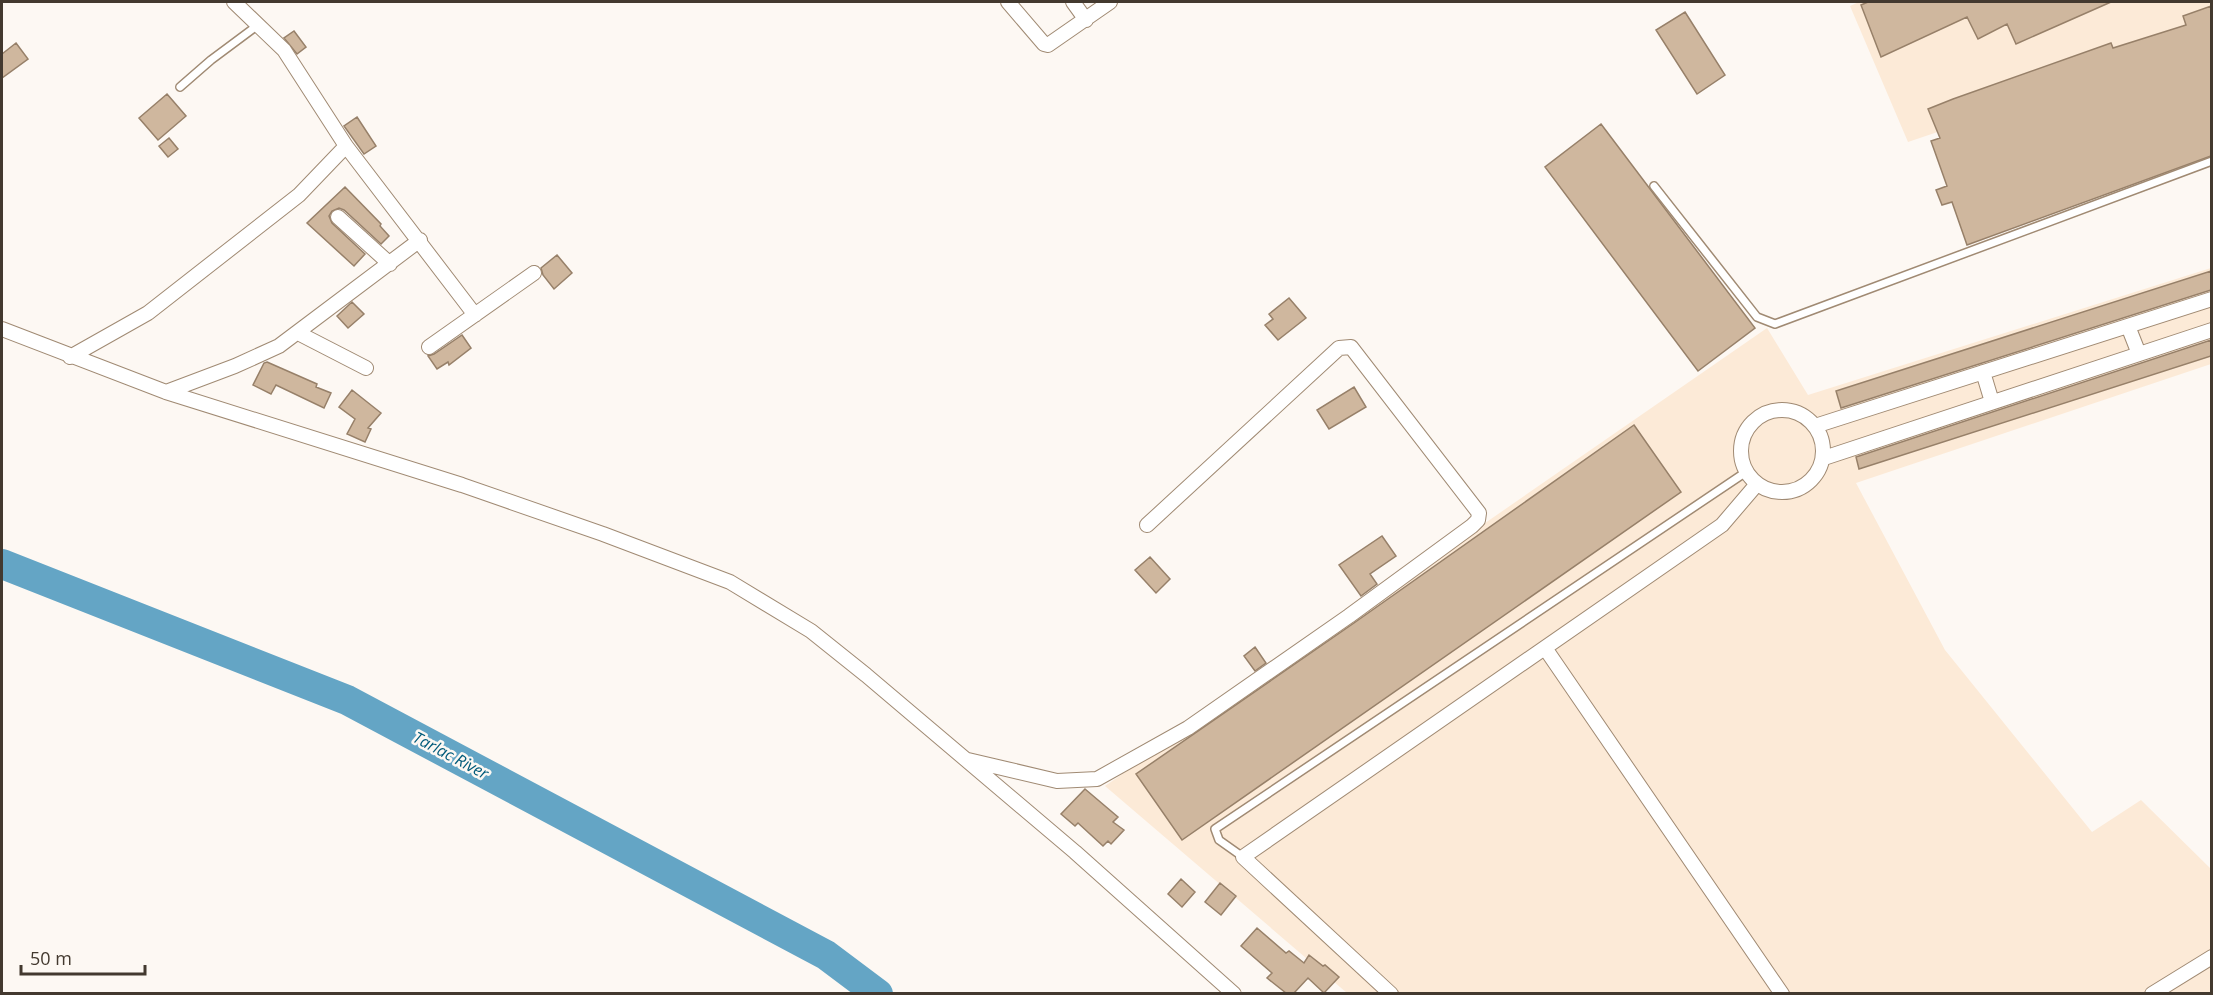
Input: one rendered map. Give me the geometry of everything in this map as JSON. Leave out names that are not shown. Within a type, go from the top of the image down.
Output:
[{"type":"street","points":[[234,2],[284,50],[346,146],[476,315]]},
{"type":"street","points":[[1008,2],[1044,44],[1053,44],[1110,2]]},
{"type":"street","points":[[1073,2],[1086,20]]},
{"type":"street","points":[[70,357],[148,313],[299,195],[346,146]]},
{"type":"street","points":[[338,217],[390,264]]},
{"type":"street","points":[[166,392],[269,351],[298,333],[420,240]]},
{"type":"street","points":[[429,347],[534,273]]},
{"type":"street","points":[[1815,426],[2211,299]]},
{"type":"street","points":[[2128,326],[2139,354]]},
{"type":"street","points":[[2,329],[166,392],[462,485],[603,534],[730,582],[811,631],[866,675],[1075,852],[1234,993]]},
{"type":"street","points":[[1824,458],[2211,330]]},
{"type":"street","points":[[298,333],[366,368]]},
{"type":"street","points":[[963,758],[1057,780],[1097,779],[1188,728],[1472,526],[1478,520],[1479,513],[1351,347],[1345,347],[1339,348],[1147,525]]},
{"type":"street","points":[[1983,372],[1992,402]]},
{"type":"street","points":[[1786,409],[1808,417],[1815,426],[1821,435],[1824,458],[1815,477],[1797,489],[1776,492],[1757,484],[1746,472],[1741,450],[1747,428],[1764,413],[1786,409]]},
{"type":"street","points":[[1391,993],[1243,857],[1722,525],[1757,484]]},
{"type":"street","points":[[1545,648],[1782,993]]},
{"type":"street","points":[[2152,993],[2211,957]]},
{"type":"lane","points":[[180,87],[258,24]]},
{"type":"lane","points":[[1654,186],[1757,317],[1775,324],[2211,161]]},
{"type":"lane","points":[[1243,857],[1219,840],[1215,829],[1746,472]]},
{"type":"shaded area","points":[[1859,2],[2211,2],[2211,40],[1908,142],[1850,6]]},
{"type":"shaded area","points":[[2211,268],[2211,364],[1856,483],[1945,650],[2092,832],[2141,800],[2211,869],[2211,993],[1347,993],[1105,786],[1767,328],[1808,395]]},
{"type":"building","points":[[1868,2],[2111,2],[2016,44],[2007,24],[1978,39],[1967,17],[1881,57],[1861,5]]},
{"type":"building","points":[[2211,6],[2211,156],[1967,245],[1952,202],[1942,205],[1936,190],[1947,186],[1931,141],[1940,138],[1928,109],[2111,43],[2113,48],[2186,25],[2183,16]]},
{"type":"building","points":[[1685,12],[1725,75],[1697,94],[1656,30]]},
{"type":"building","points":[[294,31],[306,47],[297,54],[284,38]]},
{"type":"building","points":[[16,43],[28,59],[2,78],[2,54]]},
{"type":"building","points":[[167,94],[186,116],[158,140],[139,118]]},
{"type":"building","points":[[357,117],[376,146],[364,154],[344,126]]},
{"type":"building","points":[[1601,124],[1755,328],[1698,371],[1545,167]]},
{"type":"building","points":[[169,138],[178,149],[168,157],[159,146]]},
{"type":"building","points":[[345,187],[381,224],[380,226],[389,236],[381,244],[344,210],[339,208],[332,211],[329,216],[332,223],[365,254],[354,266],[307,223]]},
{"type":"building","points":[[557,255],[572,273],[554,289],[543,275],[541,268]]},
{"type":"building","points":[[2211,271],[2211,290],[1841,408],[1836,391]]},
{"type":"building","points":[[1289,298],[1306,318],[1278,340],[1265,325],[1273,319],[1269,314]]},
{"type":"building","points":[[352,302],[364,314],[348,328],[337,316]]},
{"type":"building","points":[[462,335],[471,348],[449,365],[448,362],[437,369],[428,356]]},
{"type":"building","points":[[2211,340],[2211,356],[1859,469],[1856,457]]},
{"type":"building","points":[[267,362],[317,384],[316,387],[331,393],[324,408],[276,385],[271,394],[253,385],[264,363]]},
{"type":"building","points":[[1354,387],[1366,407],[1329,429],[1317,410]]},
{"type":"building","points":[[352,390],[381,413],[368,428],[371,429],[365,442],[347,434],[355,419],[339,407]]},
{"type":"building","points":[[1634,425],[1681,492],[1182,840],[1136,774]]},
{"type":"building","points":[[1382,536],[1396,556],[1370,574],[1377,584],[1361,596],[1339,565]]},
{"type":"building","points":[[1150,557],[1170,579],[1156,593],[1135,570]]},
{"type":"building","points":[[1255,647],[1266,663],[1255,671],[1244,656]]},
{"type":"building","points":[[1085,789],[1118,817],[1113,822],[1124,830],[1111,844],[1108,841],[1103,846],[1078,823],[1075,826],[1061,814]]},
{"type":"building","points":[[1181,879],[1195,892],[1182,907],[1168,894]]},
{"type":"building","points":[[1220,883],[1236,896],[1221,915],[1205,902]]},
{"type":"building","points":[[1257,928],[1286,953],[1289,951],[1304,963],[1309,955],[1339,977],[1324,993],[1308,978],[1294,993],[1286,993],[1267,978],[1272,973],[1241,946]]},
{"type":"waterway","name":"Tarlac River","points":[[2,564],[347,700],[826,955],[878,994]]}]
